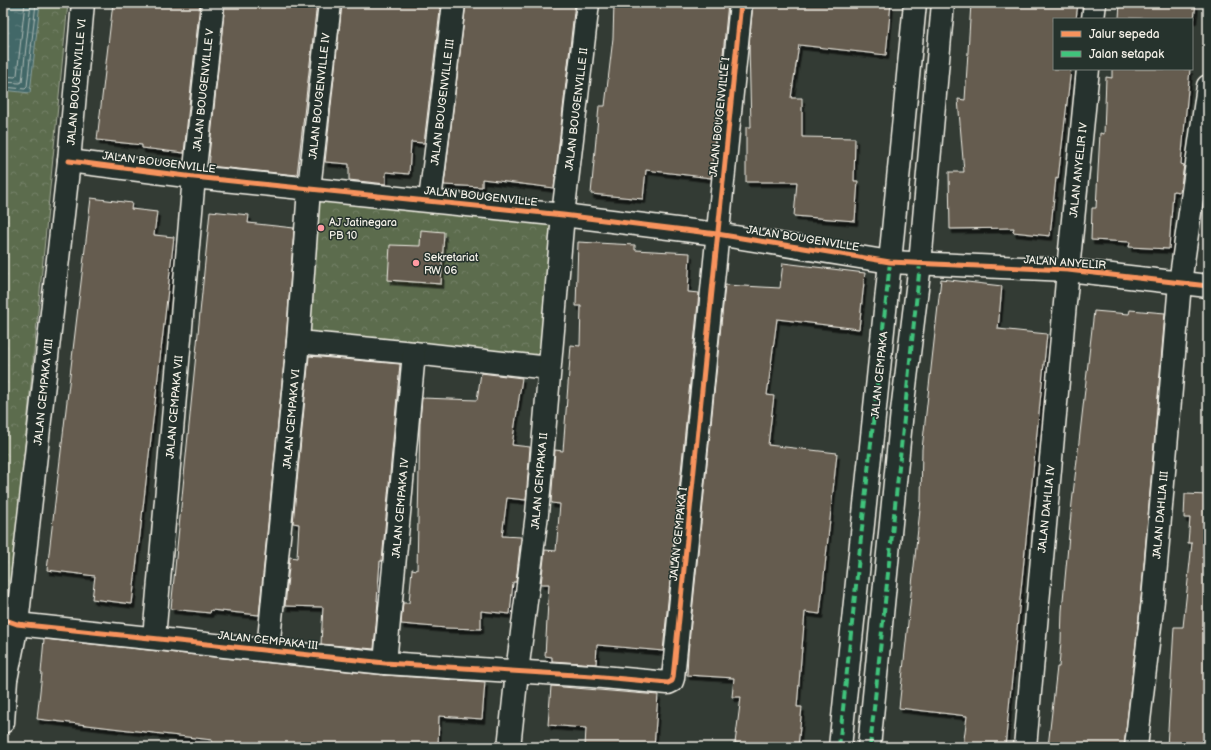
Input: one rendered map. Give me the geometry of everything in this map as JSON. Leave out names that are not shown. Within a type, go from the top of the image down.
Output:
[{"type":"street","name":"JALAN BOUGENVILLE VI","points":[[69,161],[83,3]]},
{"type":"street","name":"JALAN BOUGENVILLE V","points":[[194,177],[213,3]]},
{"type":"street","name":"JALAN BOUGENVILLE IV","points":[[309,189],[330,3]]},
{"type":"street","name":"JALAN BOUGENVILLE III","points":[[430,200],[454,3]]},
{"type":"street","name":"JALAN BOUGENVILLE II","points":[[563,215],[588,3]]},
{"type":"street","name":"JALAN BOUGENVILLE I","points":[[717,234],[741,3]]},
{"type":"street","name":"JALAN CEMPAKA","points":[[840,747],[915,3]]},
{"type":"street","points":[[869,747],[902,411],[920,264],[943,3]]},
{"type":"street","points":[[1093,18],[1094,3]]},
{"type":"street","name":"JALAN ANYELIR IV","points":[[1068,270],[1088,70]]},
{"type":"street","name":"JALAN DAHLIA III","points":[[1136,747],[1153,600],[1180,283],[1208,86]]},
{"type":"street","name":"JALAN BOUGENVILLE","points":[[69,161],[194,177],[430,200],[563,215],[717,234],[890,262],[920,264]]},
{"type":"street","name":"JALAN CEMPAKA VIII","points":[[3,722],[10,622],[69,161]]},
{"type":"street","name":"JALAN CEMPAKA VII","points":[[154,638],[194,177]]},
{"type":"street","name":"JALAN CEMPAKA VI","points":[[268,650],[298,342],[309,189]]},
{"type":"street","name":"JALAN CEMPAKA II","points":[[509,747],[537,514],[563,215]]},
{"type":"street","name":"JALAN CEMPAKA I","points":[[517,672],[592,676],[668,683],[672,681],[717,234]]},
{"type":"street","name":"JALAN ANYELIR","points":[[920,264],[1068,270],[1208,286]]},
{"type":"street","name":"JALAN DAHLIA IV","points":[[1025,747],[1068,270]]},
{"type":"street","points":[[298,342],[549,368]]},
{"type":"street","name":"JALAN CEMPAKA IV","points":[[385,663],[414,353]]},
{"type":"street","name":"JALAN CEMPAKA III","points":[[10,622],[385,663],[517,672]]},
{"type":"green space","points":[[3,3],[68,3],[9,610],[3,610]]},
{"type":"green space","points":[[309,189],[563,215],[549,368],[298,342]]},
{"type":"water","points":[[3,3],[40,3],[30,93],[3,90]]},
{"type":"building","points":[[113,3],[200,3],[184,153],[142,148],[142,145],[97,140]]},
{"type":"building","points":[[225,3],[317,3],[297,175],[209,166]]},
{"type":"building","points":[[342,3],[441,3],[424,143],[411,142],[409,174],[386,172],[386,184],[349,180],[349,164],[325,162]]},
{"type":"building","points":[[466,3],[575,3],[554,188],[482,179],[482,187],[444,185]]},
{"type":"building","points":[[614,3],[728,3],[711,178],[646,170],[643,199],[591,194],[599,106],[605,106],[613,38]]},
{"type":"building","points":[[753,3],[891,3],[886,55],[799,45],[791,98],[802,98],[802,137],[855,138],[854,181],[858,181],[855,221],[794,216],[797,182],[746,182],[746,127],[751,127],[749,45]]},
{"type":"building","points":[[971,3],[1078,3],[1076,18],[1053,18],[1053,70],[1071,70],[1058,179],[1056,178],[1050,236],[1013,232],[1014,228],[950,229],[949,172],[964,172],[958,99],[965,100]]},
{"type":"building","points":[[1120,3],[1196,3],[1194,19],[1119,18]]},
{"type":"building","points":[[1112,70],[1190,70],[1181,164],[1184,165],[1180,192],[1173,191],[1169,249],[1129,247],[1130,242],[1091,240],[1092,208],[1096,208],[1100,133],[1104,134],[1106,77],[1112,78]]},
{"type":"building","points":[[91,198],[132,203],[131,209],[157,212],[154,235],[174,237],[132,604],[92,599],[95,576],[47,570]]},
{"type":"building","points":[[210,211],[249,215],[248,223],[294,228],[286,341],[259,615],[211,610],[210,613],[171,609]]},
{"type":"building","name":"Sekretariat RW 06","points":[[421,230],[444,232],[441,284],[388,280],[390,245],[420,246]]},
{"type":"building","points":[[578,242],[635,245],[635,250],[690,253],[688,292],[699,293],[663,651],[597,645],[596,664],[552,661],[552,657],[545,656],[549,584],[541,584],[545,550],[556,551],[560,504],[551,503],[555,450],[563,451],[571,345],[580,346],[581,306],[576,306]]},
{"type":"building","points":[[783,263],[865,273],[859,329],[777,319],[767,395],[774,396],[768,445],[837,453],[820,614],[805,612],[797,707],[802,707],[798,747],[768,747],[735,743],[741,697],[732,697],[734,678],[687,675],[725,285],[780,288]]},
{"type":"building","points":[[941,279],[1002,286],[998,329],[1047,334],[1005,747],[963,747],[967,716],[899,708],[921,500],[922,449]]},
{"type":"building","points":[[1130,310],[1165,313],[1141,599],[1124,747],[1048,747],[1057,667],[1059,667],[1062,611],[1072,503],[1094,311],[1129,314]]},
{"type":"building","points":[[309,356],[400,364],[382,561],[380,561],[374,649],[321,644],[323,607],[285,606],[290,557],[297,558],[299,524],[293,523]]},
{"type":"building","points":[[481,373],[522,378],[512,445],[530,447],[526,500],[507,498],[502,536],[521,537],[516,582],[513,582],[510,614],[481,611],[481,629],[401,624],[403,603],[409,603],[412,569],[417,570],[420,421],[422,398],[477,400]]},
{"type":"building","points":[[1185,494],[1208,495],[1208,747],[1167,747],[1174,627],[1183,627],[1192,543],[1188,543],[1190,518],[1184,518]]},
{"type":"building","points":[[44,639],[384,675],[485,682],[482,719],[439,716],[438,747],[212,747],[212,740],[37,719]]},
{"type":"building","points":[[551,686],[658,695],[654,747],[585,747],[586,728],[548,725]]},
{"type":"marked path","points":[[839,747],[890,262],[894,263]]},
{"type":"marked path","points":[[870,747],[920,264],[916,264]]},
{"type":"cycle path","points":[[3,619],[17,624],[385,663],[592,676],[668,683],[672,681],[741,3]]},
{"type":"cycle path","points":[[69,161],[194,177],[563,215],[717,234],[890,262],[1068,270],[1208,286]]},
{"type":"place","name":"AJ Jatinegara PB 10","points":[[321,228]]},
{"type":"place","name":"Sekretariat RW 06","points":[[416,263]]}]
